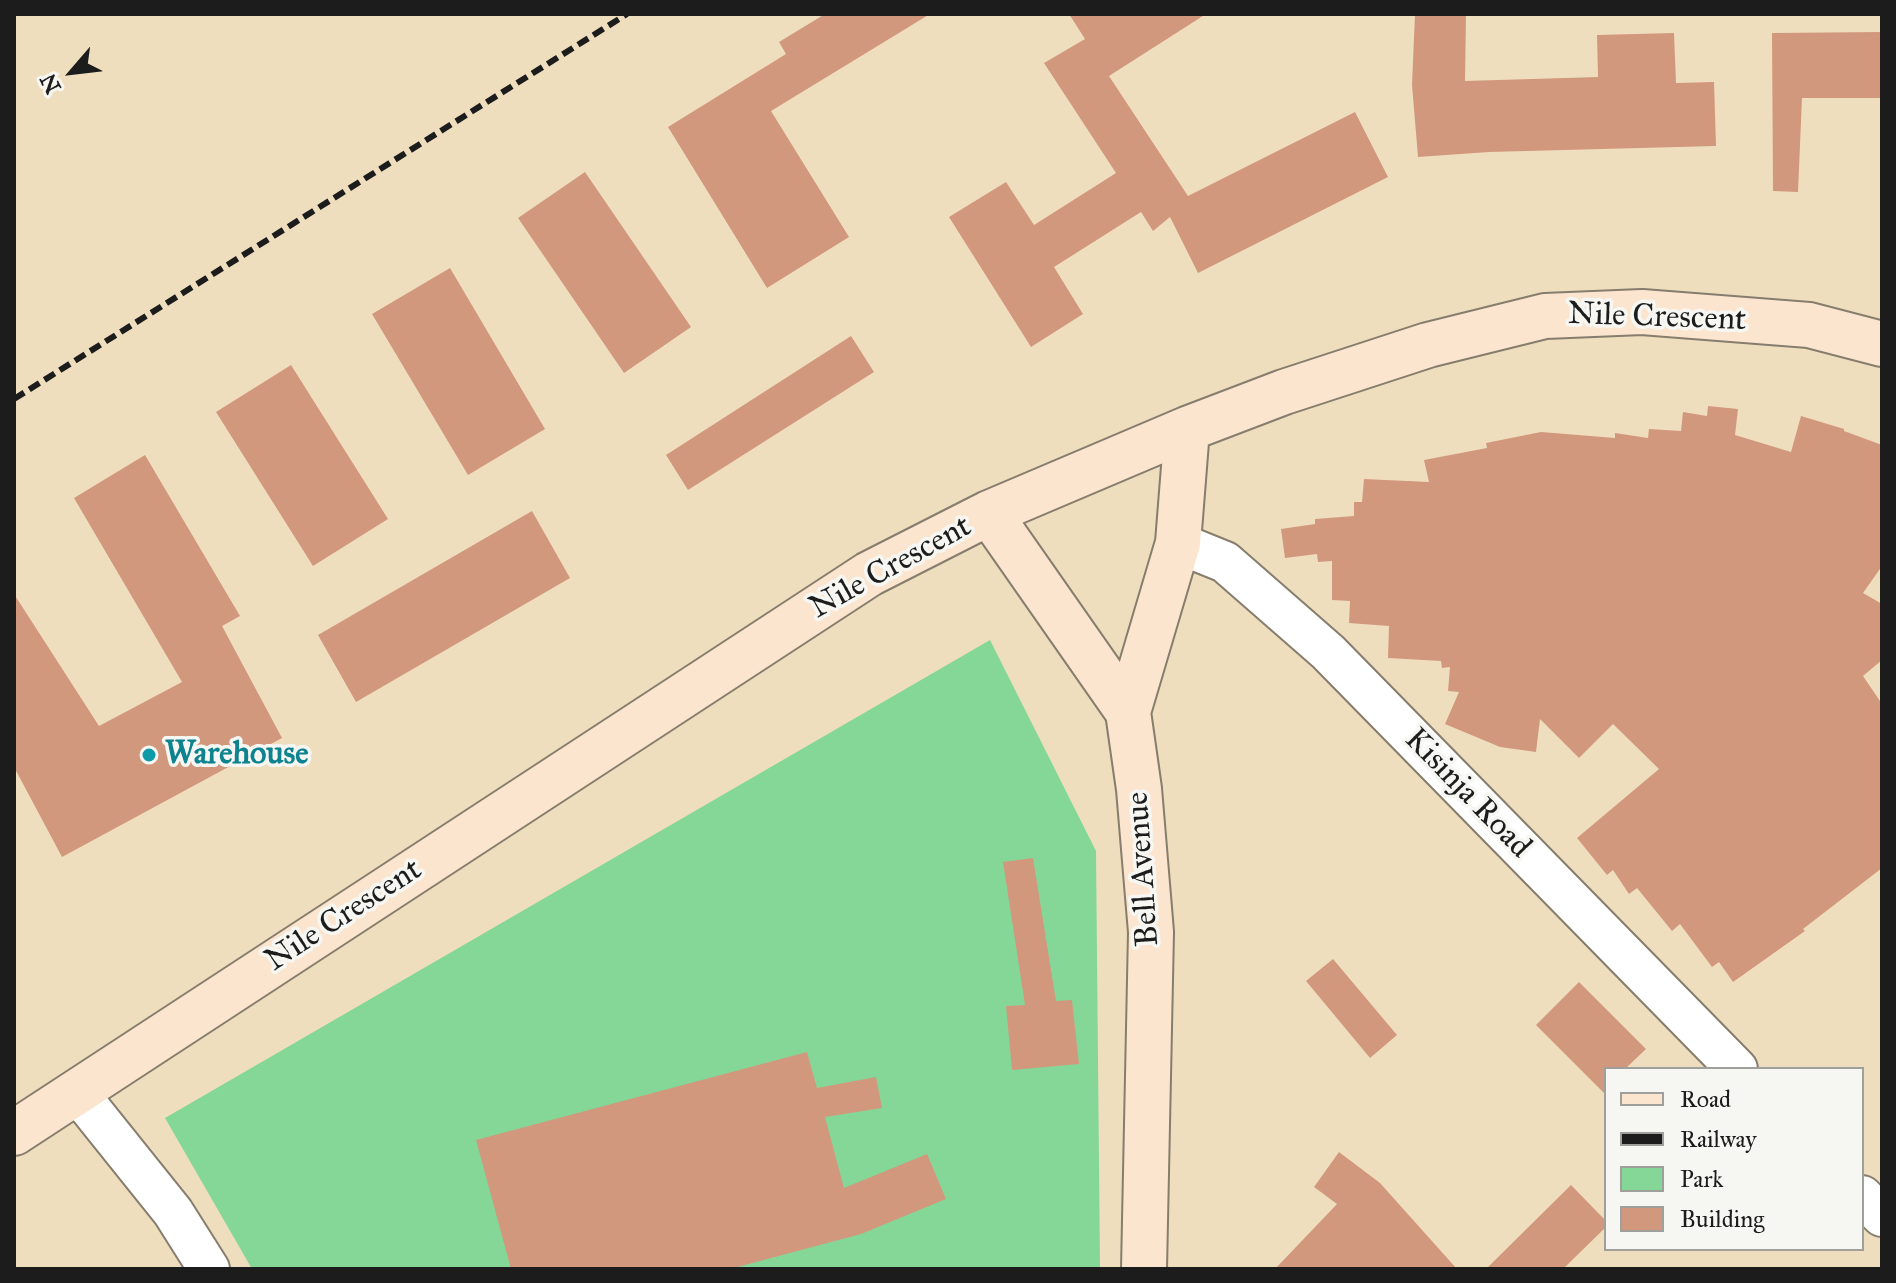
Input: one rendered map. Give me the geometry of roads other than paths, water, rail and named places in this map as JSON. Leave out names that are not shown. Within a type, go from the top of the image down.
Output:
[{"type":"street","name":"Nile Crescent","points":[[14,1133],[869,574],[989,513],[1187,429],[1284,392],[1428,345],[1545,316],[1642,312],[1809,325],[1882,344]]},
{"type":"street","points":[[1128,712],[1178,543],[1187,429]]},
{"type":"street","name":"Bell Avenue","points":[[989,513],[1128,712],[1139,789],[1151,932],[1144,1269]]},
{"type":"street","name":"Kisinja Road","points":[[1178,543],[1225,562],[1328,652],[1735,1067]]},
{"type":"street","points":[[76,1091],[173,1212],[209,1269]]},
{"type":"street","points":[[1864,1198],[1882,1216]]},
{"type":"railway","points":[[14,399],[627,14]]},
{"type":"place","name":"Warehouse","points":[[149,755]]}]
